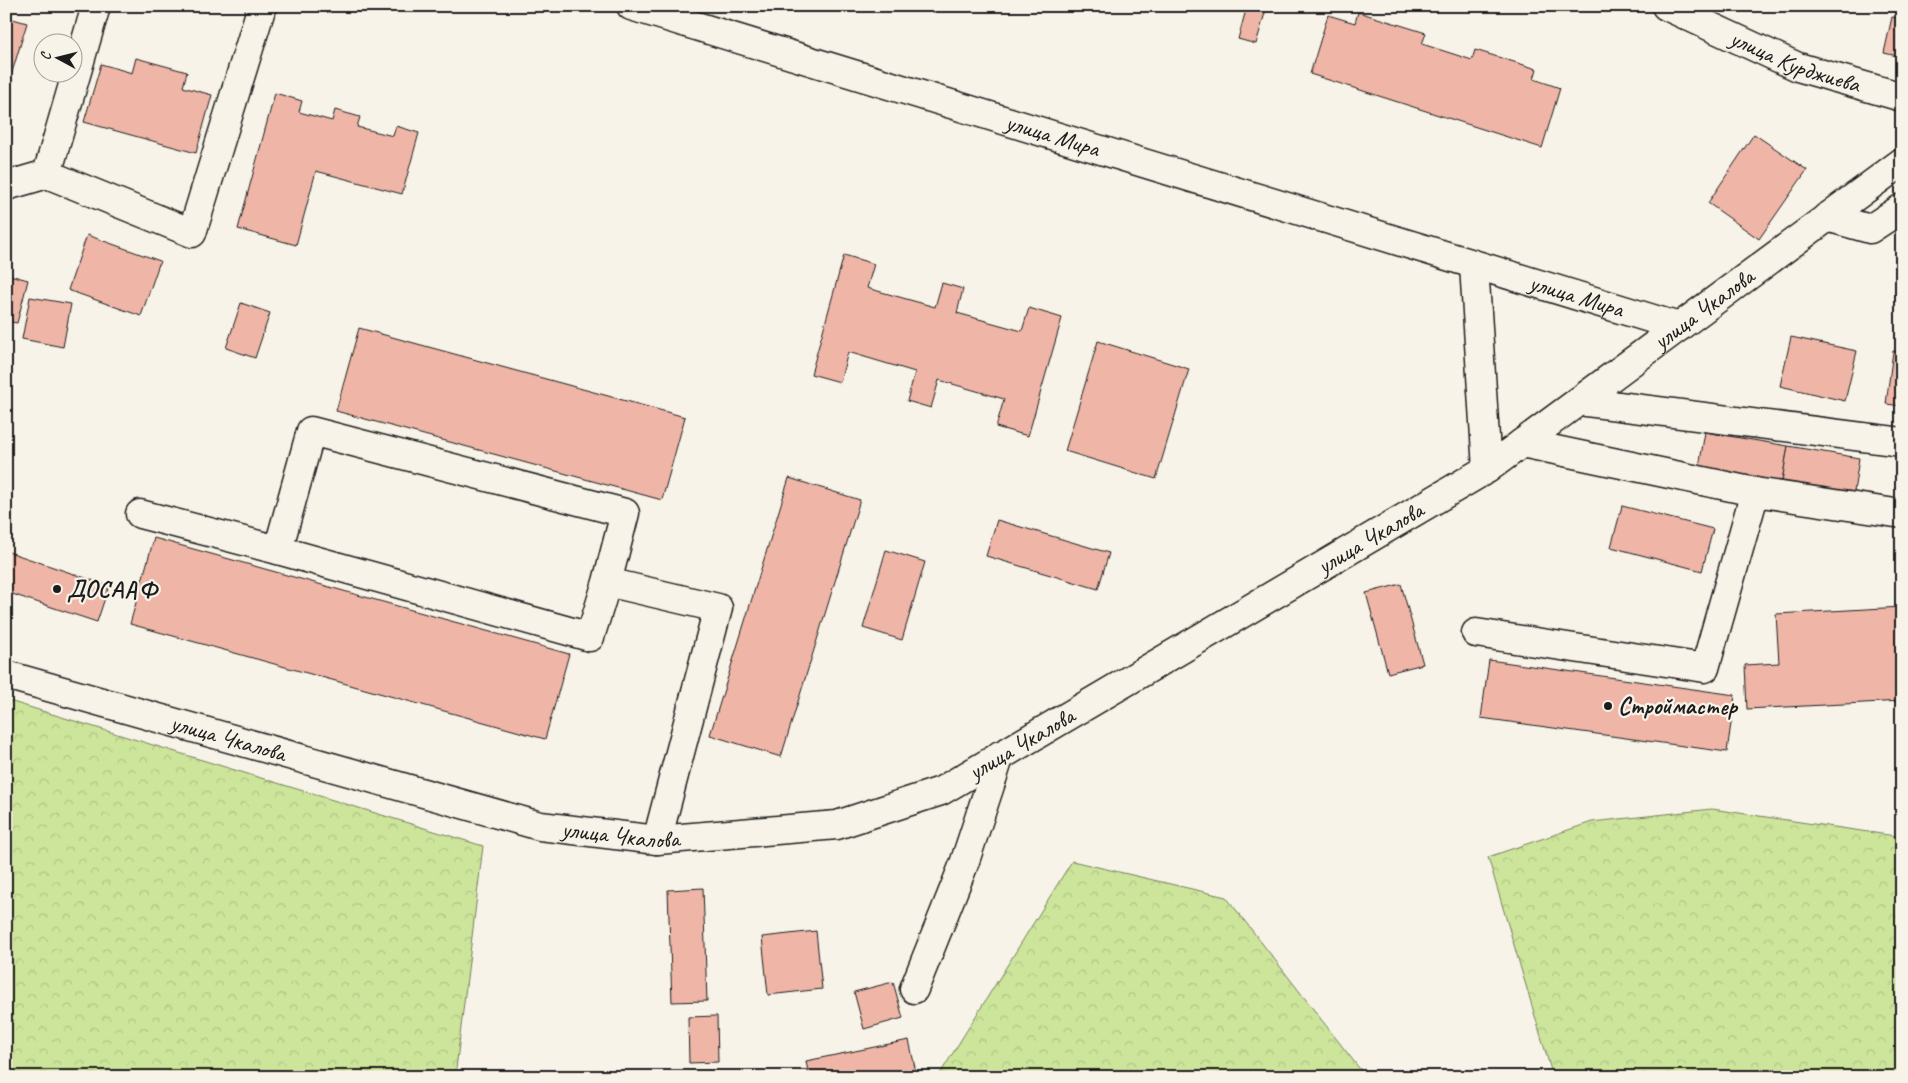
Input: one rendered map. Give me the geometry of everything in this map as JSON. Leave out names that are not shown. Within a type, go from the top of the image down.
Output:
[{"type":"street","points":[[47,174],[96,6]]},
{"type":"street","points":[[6,186],[47,174],[192,232],[262,6]]},
{"type":"street","name":"улица Мира","points":[[632,6],[1679,327]]},
{"type":"street","name":"улица Курджиева","points":[[1666,6],[1798,67],[1902,97]]},
{"type":"street","name":"улица Чкалова","points":[[6,675],[540,826],[657,840],[837,825],[940,791],[1487,469],[1902,162]]},
{"type":"street","points":[[1826,218],[1870,229],[1902,208]]},
{"type":"street","points":[[1474,265],[1487,469]]},
{"type":"street","points":[[1579,401],[1902,442]]},
{"type":"street","points":[[140,514],[278,550],[590,637],[625,514],[311,431],[278,550]]},
{"type":"street","points":[[1522,443],[1755,492],[1902,514]]},
{"type":"street","points":[[1476,633],[1705,668],[1755,492]]},
{"type":"street","points":[[607,582],[718,608],[657,840]]},
{"type":"street","points":[[914,989],[964,864],[1000,755]]},
{"type":"green space","points":[[6,700],[483,846],[455,1077],[6,1077]]},
{"type":"green space","points":[[1712,809],[1902,837],[1902,1077],[1553,1077],[1488,857],[1592,822]]},
{"type":"green space","points":[[1072,861],[1226,897],[1366,1077],[938,1077]]},
{"type":"building","points":[[1247,6],[1267,6],[1256,44],[1238,39]]},
{"type":"building","points":[[1358,12],[1426,33],[1422,44],[1472,60],[1475,50],[1537,69],[1534,79],[1560,88],[1542,148],[1310,74],[1328,15],[1355,23]]},
{"type":"building","points":[[6,17],[27,23],[6,92]]},
{"type":"building","points":[[1892,17],[1902,19],[1902,57],[1884,53]]},
{"type":"building","points":[[136,58],[187,72],[183,87],[212,95],[196,153],[84,122],[101,64],[132,73]]},
{"type":"building","points":[[275,93],[302,101],[299,112],[332,121],[335,110],[360,117],[357,127],[393,136],[396,126],[419,133],[402,194],[316,171],[296,245],[238,229]]},
{"type":"building","points":[[1754,134],[1807,170],[1759,239],[1708,203]]},
{"type":"building","points":[[87,235],[160,261],[141,316],[68,290]]},
{"type":"building","points":[[844,255],[874,264],[867,288],[935,307],[942,283],[963,289],[957,313],[1022,331],[1029,308],[1062,318],[1028,436],[996,427],[1004,399],[939,380],[931,408],[907,401],[915,372],[848,352],[840,382],[811,374]]},
{"type":"building","points":[[6,274],[28,280],[17,323],[6,321]]},
{"type":"building","points":[[30,297],[71,304],[63,347],[22,339]]},
{"type":"building","points":[[241,303],[270,313],[255,358],[226,348]]},
{"type":"building","points":[[359,328],[685,417],[662,500],[336,411]]},
{"type":"building","points":[[1791,337],[1857,351],[1845,401],[1780,386]]},
{"type":"building","points":[[1098,341],[1189,369],[1156,479],[1065,451]]},
{"type":"building","points":[[1893,351],[1902,352],[1902,406],[1886,404]]},
{"type":"building","points":[[1705,432],[1788,446],[1781,487],[1698,473]]},
{"type":"building","points":[[1788,446],[1859,458],[1853,499],[1781,487]]},
{"type":"building","points":[[789,478],[860,500],[781,757],[710,735]]},
{"type":"building","points":[[1622,506],[1713,529],[1702,571],[1611,547]]},
{"type":"building","points":[[997,520],[1109,553],[1098,589],[986,556]]},
{"type":"building","points":[[154,538],[569,654],[545,739],[130,624]]},
{"type":"building","points":[[886,550],[925,562],[902,640],[863,628]]},
{"type":"building","name":"ДОСААФ","points":[[6,551],[109,586],[97,622],[6,592]]},
{"type":"building","points":[[1401,584],[1423,664],[1388,673],[1366,593]]},
{"type":"building","points":[[1902,607],[1902,701],[1747,709],[1745,665],[1779,663],[1776,614]]},
{"type":"building","name":"Строймастер","points":[[1489,660],[1735,695],[1727,752],[1481,718]]},
{"type":"building","points":[[703,888],[707,1001],[672,1002],[668,890]]},
{"type":"building","points":[[816,931],[822,989],[768,995],[762,937]]},
{"type":"building","points":[[893,982],[903,1018],[864,1029],[854,992]]},
{"type":"building","points":[[717,1016],[718,1062],[689,1063],[688,1017]]},
{"type":"building","points":[[909,1040],[917,1077],[809,1077],[806,1061]]},
{"type":"place","name":"ДОСААФ","points":[[57,589]]},
{"type":"place","name":"Строймастер","points":[[1608,706]]}]
